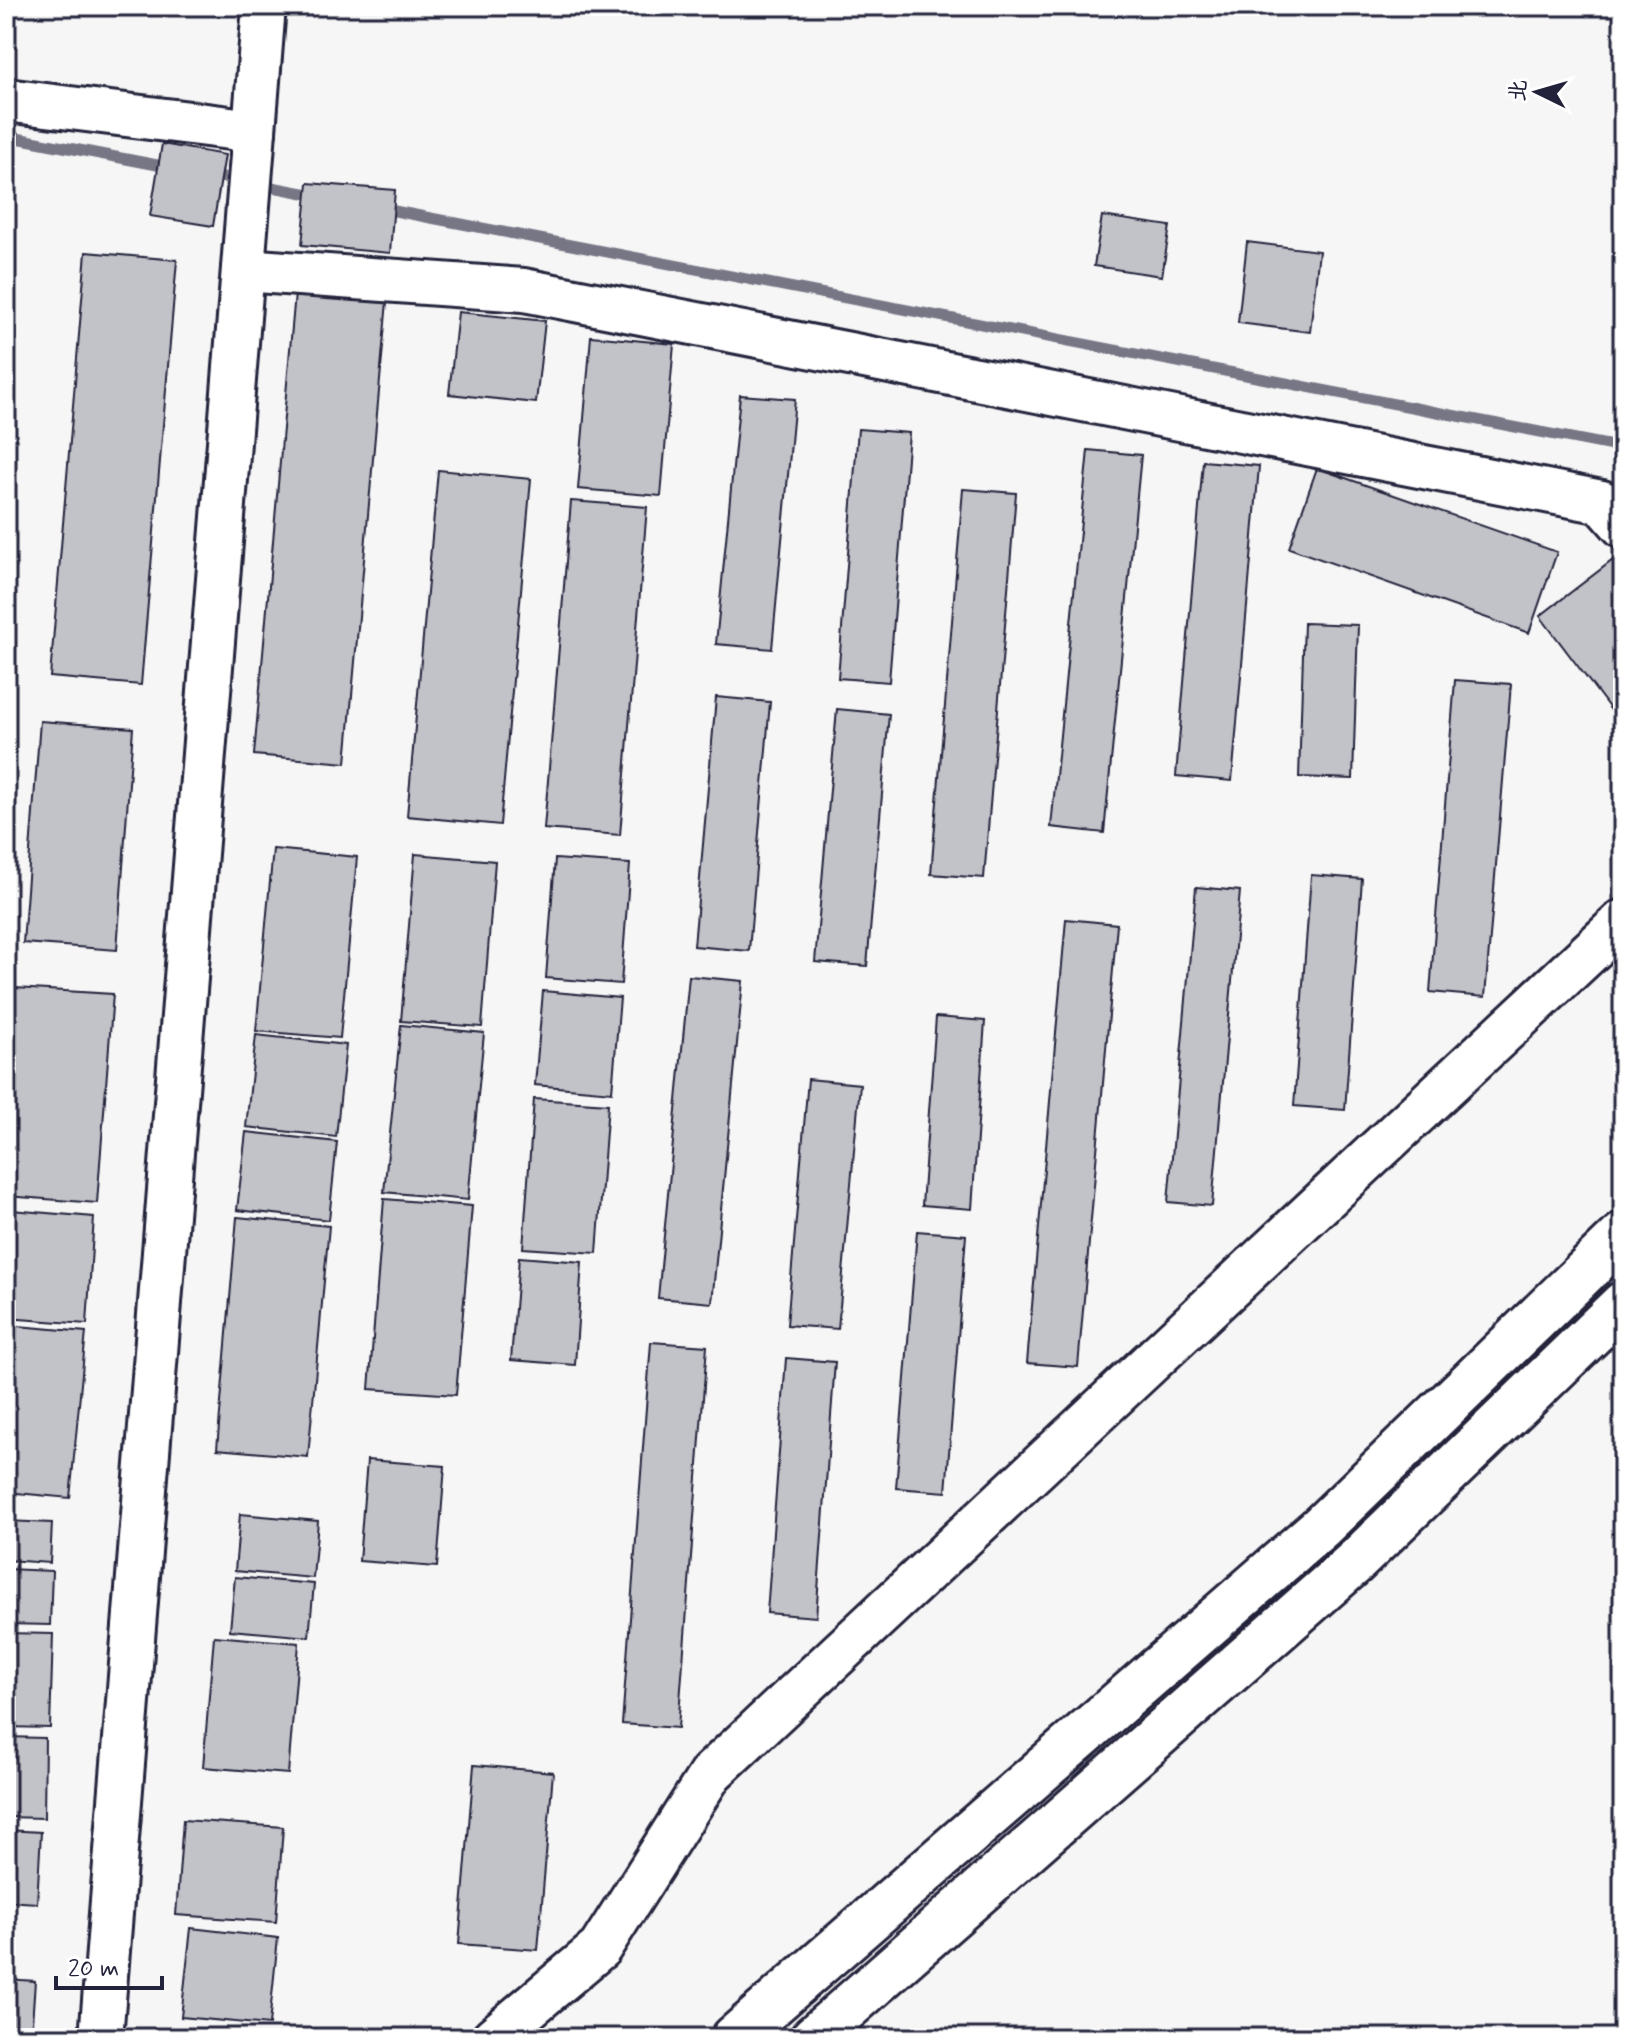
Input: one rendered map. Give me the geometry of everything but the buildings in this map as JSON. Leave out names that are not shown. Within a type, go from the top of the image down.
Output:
[{"type":"highway","points":[[734,2038],[1321,1527],[1623,1235]]},
{"type":"highway","points":[[813,2038],[1354,1563],[1623,1304]]},
{"type":"street","points":[[101,2038],[264,6]]},
{"type":"street","points":[[6,100],[254,131]]},
{"type":"street","points":[[243,270],[524,290],[1602,502],[1623,526]]},
{"type":"street","points":[[493,2038],[600,1948],[711,1773],[1623,921]]},
{"type":"waterway","points":[[6,136],[173,168]]},
{"type":"waterway","points":[[210,175],[319,196]]},
{"type":"waterway","points":[[379,208],[1623,448]]}]
